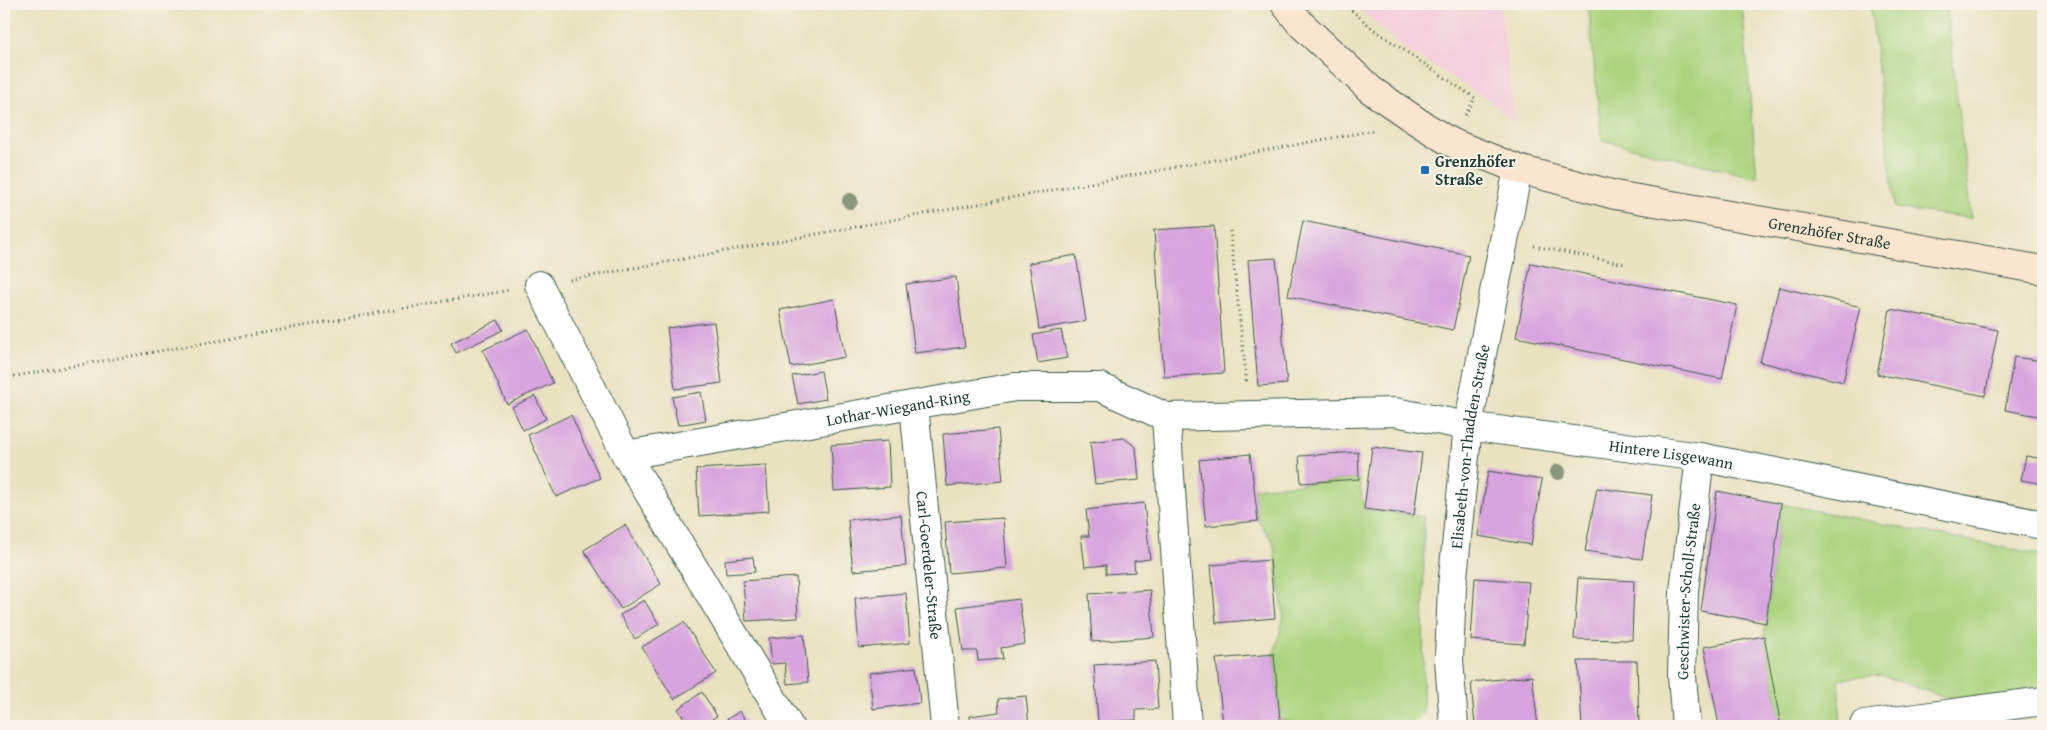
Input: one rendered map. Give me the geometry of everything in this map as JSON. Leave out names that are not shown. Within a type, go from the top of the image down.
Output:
[{"type":"street","name":"Grenzhöfer Straße","points":[[1285,4],[1300,23],[1371,90],[1450,142],[1518,169],[1615,195],[2043,270]]},
{"type":"street","name":"Elisabeth-von-Thadden-Straße","points":[[1454,726],[1449,659],[1452,587],[1468,426],[1518,169]]},
{"type":"street","points":[[539,285],[626,455],[789,726]]},
{"type":"street","name":"Lothar-Wiegand-Ring","points":[[626,455],[1015,387],[1100,387],[1166,417],[1297,414]]},
{"type":"street","name":"Carl-Goerdeler-Straße","points":[[914,405],[945,726]]},
{"type":"street","name":"Hintere Lisgewann","points":[[1297,414],[1395,412],[1468,426],[1700,457],[2043,525]]},
{"type":"street","points":[[1166,417],[1187,726]]},
{"type":"street","name":"Geschwister-Scholl-Straße","points":[[1686,726],[1682,676],[1684,591],[1700,457]]},
{"type":"street","points":[[1864,725],[2043,701]]},
{"type":"path","points":[[1344,4],[1377,32],[1475,98],[1450,142]]},
{"type":"path","points":[[4,378],[539,285],[1418,122]]},
{"type":"path","points":[[1230,231],[1250,416]]},
{"type":"path","points":[[1504,239],[1625,264]]},
{"type":"shaded area","points":[[1353,4],[1500,4],[1515,123],[1487,99],[1402,47]]},
{"type":"green space","points":[[1588,4],[1742,4],[1757,178],[1602,140]]},
{"type":"green space","points":[[1870,4],[1946,4],[1971,218],[1895,208]]},
{"type":"green space","points":[[1359,479],[1364,509],[1424,517],[1423,713],[1412,724],[1388,726],[1315,726],[1280,720],[1274,654],[1284,617],[1273,541],[1258,521],[1254,488]]},
{"type":"green space","points":[[1781,504],[2043,555],[2043,693],[1949,699],[1881,675],[1838,679],[1841,726],[1781,726],[1764,636]]},
{"type":"building","points":[[1303,221],[1469,255],[1453,330],[1288,296]]},
{"type":"building","points":[[1214,226],[1224,373],[1164,377],[1154,230]]},
{"type":"building","points":[[1076,255],[1086,321],[1039,329],[1029,263]]},
{"type":"building","points":[[1276,258],[1287,384],[1258,386],[1248,260]]},
{"type":"building","points":[[1531,263],[1737,305],[1722,379],[1516,337]]},
{"type":"building","points":[[956,277],[965,347],[915,353],[906,284]]},
{"type":"building","points":[[1779,287],[1861,307],[1843,382],[1760,362]]},
{"type":"building","points":[[834,299],[845,357],[791,367],[780,310]]},
{"type":"building","points":[[1890,309],[1998,330],[1985,396],[1877,374]]},
{"type":"building","points":[[498,320],[503,330],[456,353],[451,343]]},
{"type":"building","points":[[714,322],[722,383],[675,389],[667,328]]},
{"type":"building","points":[[528,329],[553,383],[507,404],[483,350]]},
{"type":"building","points":[[1061,330],[1067,358],[1038,363],[1033,335]]},
{"type":"building","points":[[2014,357],[2043,361],[2043,417],[2005,410]]},
{"type":"building","points":[[821,371],[826,399],[798,404],[792,376]]},
{"type":"building","points":[[701,392],[706,420],[678,425],[672,397]]},
{"type":"building","points":[[535,396],[546,419],[523,430],[512,407]]},
{"type":"building","points":[[571,415],[600,478],[556,497],[528,435]]},
{"type":"building","points":[[998,429],[1003,481],[947,486],[943,434]]},
{"type":"building","points":[[1124,438],[1136,447],[1139,480],[1095,484],[1090,442]]},
{"type":"building","points":[[888,441],[890,487],[834,491],[831,445]]},
{"type":"building","points":[[1372,447],[1422,453],[1414,515],[1364,509]]},
{"type":"building","points":[[1358,452],[1359,479],[1301,483],[1299,456]]},
{"type":"building","points":[[1250,454],[1258,521],[1206,526],[1199,460]]},
{"type":"building","points":[[2026,456],[2043,459],[2043,484],[2021,480]]},
{"type":"building","points":[[766,465],[769,511],[699,516],[696,469]]},
{"type":"building","points":[[1488,471],[1542,480],[1531,545],[1478,536]]},
{"type":"building","points":[[1597,488],[1652,495],[1642,559],[1585,551]]},
{"type":"building","points":[[1717,491],[1781,504],[1766,623],[1701,611]]},
{"type":"building","points":[[1144,503],[1150,559],[1134,561],[1135,572],[1106,574],[1106,565],[1085,567],[1081,536],[1089,536],[1086,510]]},
{"type":"building","points":[[901,515],[906,566],[853,571],[848,520]]},
{"type":"building","points":[[1003,518],[1007,568],[949,573],[945,522]]},
{"type":"building","points":[[625,525],[661,584],[621,609],[584,550]]},
{"type":"building","points":[[753,557],[755,572],[726,574],[725,560]]},
{"type":"building","points":[[1270,560],[1275,618],[1216,623],[1211,565]]},
{"type":"building","points":[[796,577],[798,618],[746,621],[743,581]]},
{"type":"building","points":[[1475,578],[1529,582],[1524,644],[1471,640]]},
{"type":"building","points":[[1578,578],[1634,581],[1632,640],[1574,639]]},
{"type":"building","points":[[1150,590],[1154,637],[1092,642],[1089,594]]},
{"type":"building","points":[[906,593],[910,643],[859,648],[855,598]]},
{"type":"building","points":[[1019,599],[1025,644],[1001,648],[1003,659],[978,661],[977,651],[963,651],[957,607]]},
{"type":"building","points":[[644,600],[659,624],[635,639],[620,615]]},
{"type":"building","points":[[684,622],[716,673],[674,699],[642,647]]},
{"type":"building","points":[[804,635],[808,682],[787,684],[785,663],[772,664],[769,638]]},
{"type":"building","points":[[1764,636],[1781,726],[1719,726],[1704,647]]},
{"type":"building","points":[[1274,654],[1280,720],[1223,725],[1216,659]]},
{"type":"building","points":[[1155,661],[1158,709],[1136,710],[1136,720],[1098,722],[1094,665]]},
{"type":"building","points":[[1578,661],[1637,661],[1639,725],[1582,726]]},
{"type":"building","points":[[916,667],[920,703],[873,709],[869,673]]},
{"type":"building","points":[[1532,676],[1538,726],[1475,726],[1471,682]]},
{"type":"building","points":[[702,692],[717,716],[701,726],[690,726],[678,709]]},
{"type":"building","points":[[1026,696],[1029,726],[971,726],[970,716],[999,712],[998,699]]},
{"type":"building","points":[[740,711],[749,726],[716,726]]},
{"type":"place","name":"Grenzhöfer Straße","points":[[1425,170]]}]
